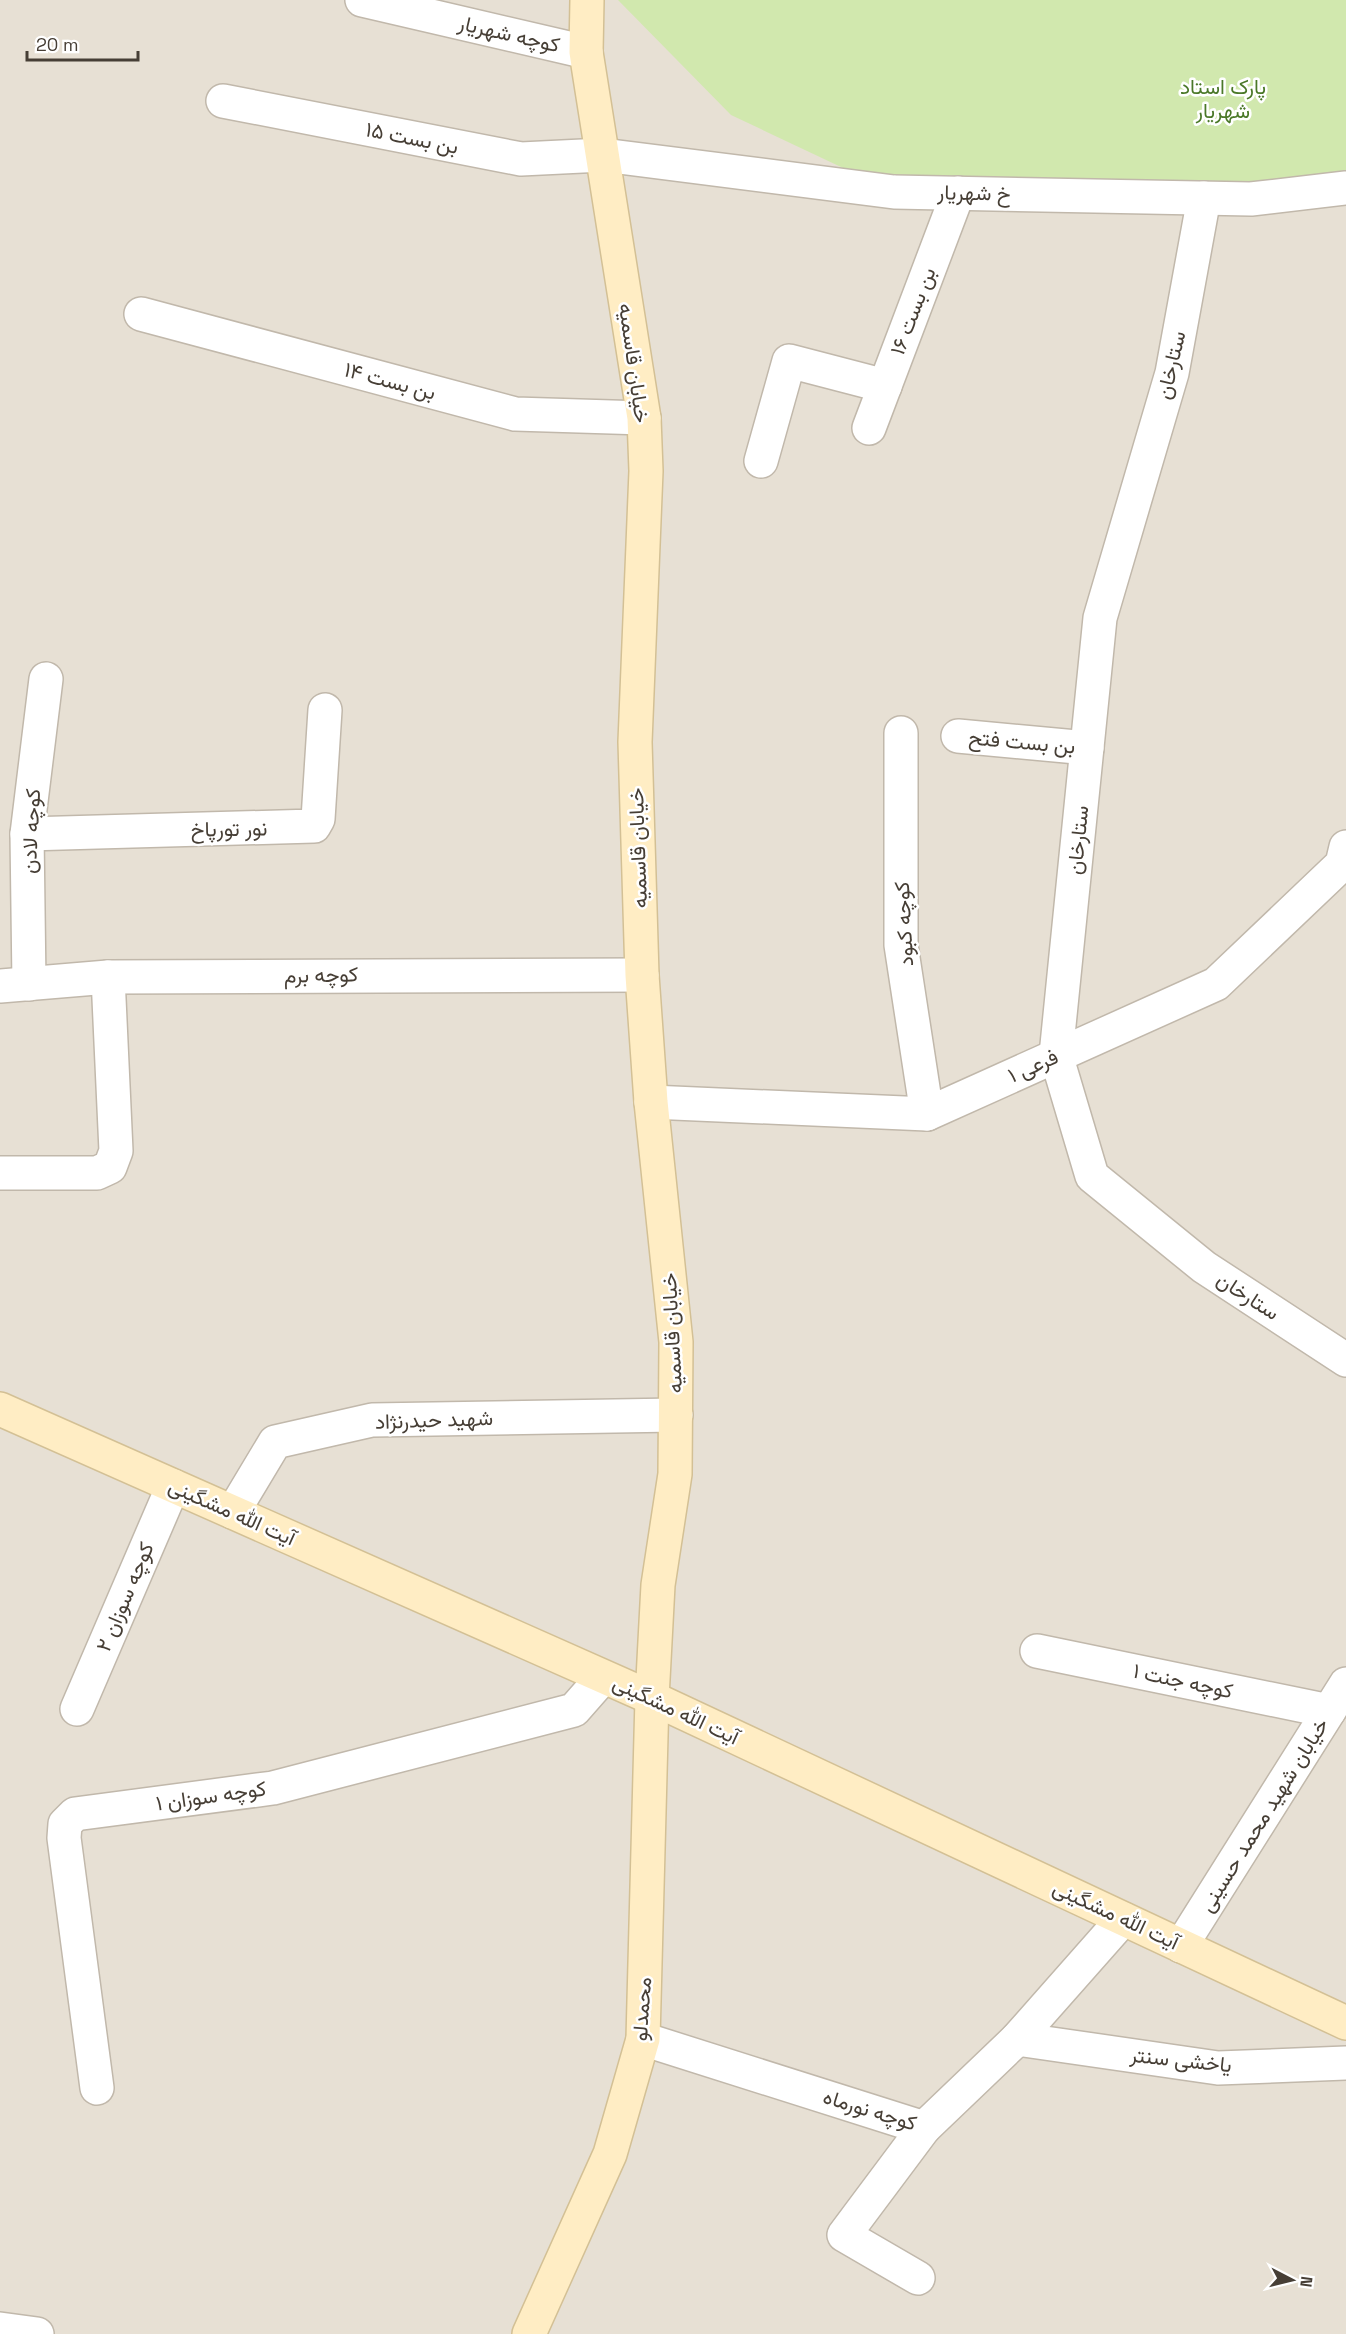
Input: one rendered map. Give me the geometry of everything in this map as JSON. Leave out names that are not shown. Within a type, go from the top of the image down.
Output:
[{"type":"street","name":"کوچه شهریار","points":[[362,0],[586,52]]},
{"type":"street","name":"خیابان قاسمیه","points":[[587,0],[586,52],[644,417],[646,471],[635,742],[642,975],[651,1102],[676,1342],[675,1474],[658,1585],[652,1698]]},
{"type":"street","name":"بن بست ۱۵","points":[[223,101],[521,159],[603,154]]},
{"type":"street","name":"خ شهریار","points":[[603,154],[894,192],[1251,199],[1346,188]]},
{"type":"street","name":"بن بست ۱۶","points":[[869,428],[958,193]]},
{"type":"street","name":"ستارخان","points":[[1204,198],[1172,372],[1100,618],[1056,1055],[1092,1176],[1204,1267],[1346,1360]]},
{"type":"street","name":"بن بست ۱۴","points":[[141,314],[515,414],[644,417]]},
{"type":"street","points":[[761,461],[789,361],[885,386]]},
{"type":"street","name":"کوچه لادن","points":[[14,985],[27,834],[46,679]]},
{"type":"street","name":"نور تورپاخ","points":[[27,834],[314,826],[318,819],[325,710]]},
{"type":"street","name":"کوچه کبود","points":[[901,733],[901,945],[927,1114]]},
{"type":"street","name":"بن بست فتح","points":[[958,736],[1087,748]]},
{"type":"street","name":"فرعی ۱","points":[[651,1102],[927,1114],[1216,984],[1342,864],[1346,847]]},
{"type":"street","name":"کوچه برم","points":[[14,985],[108,977],[642,975]]},
{"type":"street","points":[[0,1173],[97,1173],[110,1167],[116,1151],[108,977]]},
{"type":"street","name":"آیت الله مشگینی","points":[[0,1409],[652,1698],[1346,2023]]},
{"type":"street","name":"شهید حیدرنژاد","points":[[233,1512],[275,1442],[372,1420],[676,1415]]},
{"type":"street","name":"کوچه سوزان ۲","points":[[77,1709],[173,1486]]},
{"type":"street","name":"کوچه جنت ۱","points":[[1037,1651],[1337,1697]]},
{"type":"street","name":"کوچه سوزان ۱","points":[[98,2088],[64,1838],[65,1824],[75,1814],[273,1788],[574,1710],[603,1677]]},
{"type":"street","name":"خیابان شهید محمد حسینی","points":[[1181,1946],[1337,1697]]},
{"type":"street","name":"محمدلو","points":[[529,2334],[610,2154],[643,2039],[652,1698]]},
{"type":"street","name":"کوچه نورماه","points":[[643,2039],[924,2128],[1017,2039],[1123,1919]]},
{"type":"street","name":"یاخشی سنتر","points":[[1017,2039],[1218,2068],[1346,2063]]},
{"type":"street","points":[[918,2278],[844,2235],[924,2128]]},
{"type":"street","points":[[0,2329],[38,2334]]},
{"type":"shaded area","points":[[0,0],[1346,0],[1346,2334],[0,2334]]},
{"type":"green space","name":"پارک استاد شهریار","points":[[618,0],[1346,0],[1346,188],[894,192],[731,115]]}]
